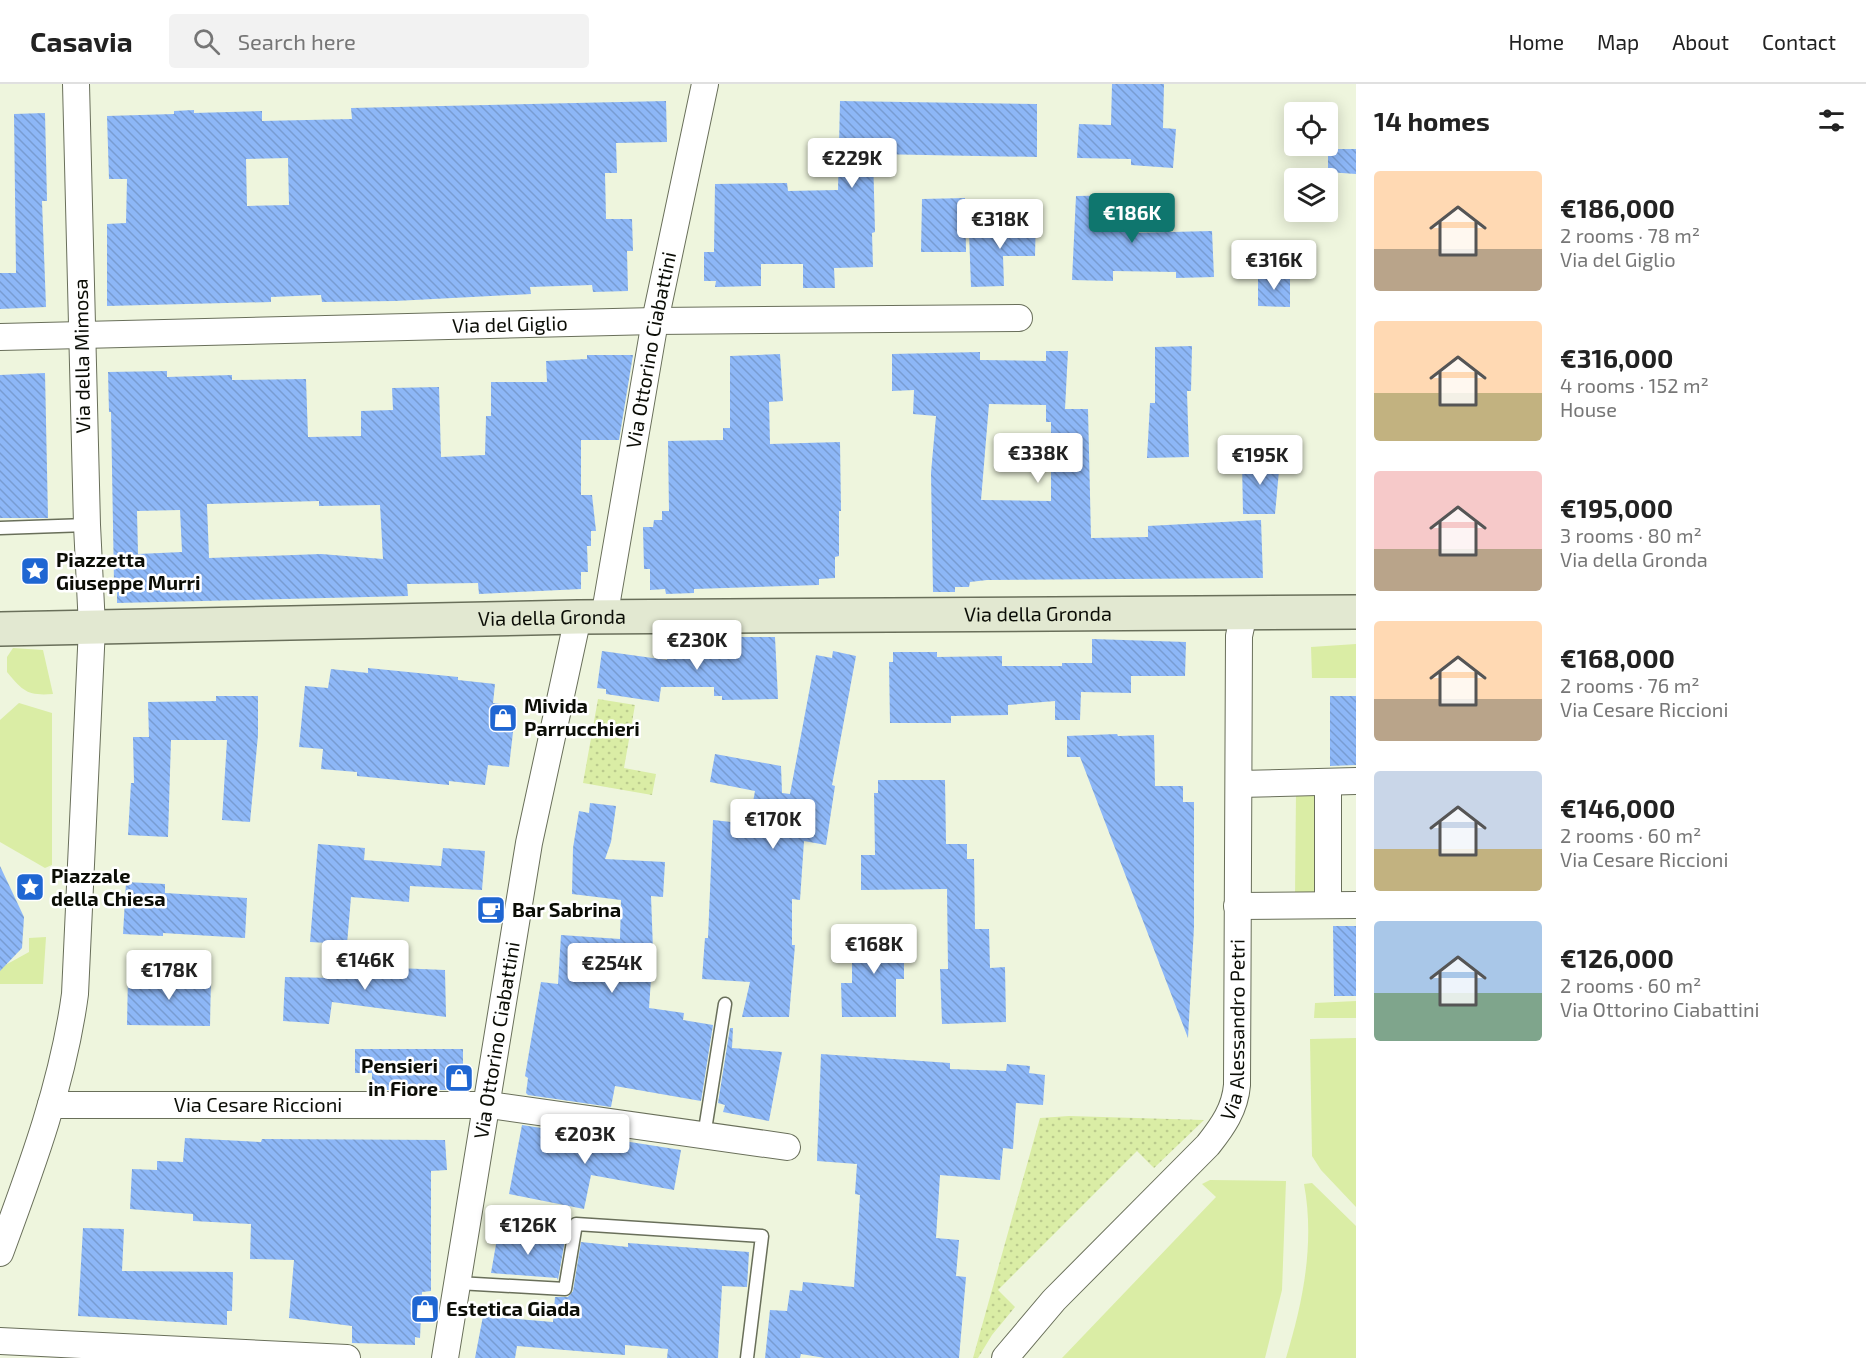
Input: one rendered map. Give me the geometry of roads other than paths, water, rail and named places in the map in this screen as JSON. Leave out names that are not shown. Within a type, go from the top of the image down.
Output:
[{"type":"street","name":"Via della Mimosa","points":[[0,1253],[51,1105],[67,1044],[75,994],[92,627],[87,525],[76,84]]},
{"type":"street","name":"Via Ottorino Ciabattini","points":[[445,1358],[489,1105],[529,843],[591,618],[705,84]]},
{"type":"street","name":"Via del Giglio","points":[[0,337],[655,321],[1019,318]]},
{"type":"street","name":"Via della Gronda","points":[[0,629],[591,618],[1356,612]]},
{"type":"street","name":"Via Alessandro Petri","points":[[1005,1358],[1054,1300],[1208,1144],[1226,1123],[1236,1095],[1239,636],[1244,613]]},
{"type":"street","points":[[1239,784],[1356,781]]},
{"type":"street","points":[[1328,782],[1328,905]]},
{"type":"street","points":[[1237,906],[1356,904]]},
{"type":"street","name":"Via Cesare Riccioni","points":[[51,1105],[489,1105],[787,1147]]},
{"type":"street","points":[[0,1341],[347,1358]]},
{"type":"lane","points":[[0,528],[87,525]]},
{"type":"lane","points":[[704,1137],[725,1004]]},
{"type":"lane","points":[[458,1283],[565,1289],[576,1224],[762,1236],[747,1358]]},
{"type":"place","name":"Piazzetta Giuseppe Murri","points":[[35,571]]},
{"type":"place","name":"Mivida Parrucchieri","points":[[503,718]]},
{"type":"place","name":"Piazzale della Chiesa","points":[[30,887]]},
{"type":"place","name":"Bar Sabrina","points":[[491,910]]},
{"type":"place","name":"Pensieri in Fiore","points":[[459,1078]]},
{"type":"place","name":"Estetica Giada","points":[[425,1309]]}]
